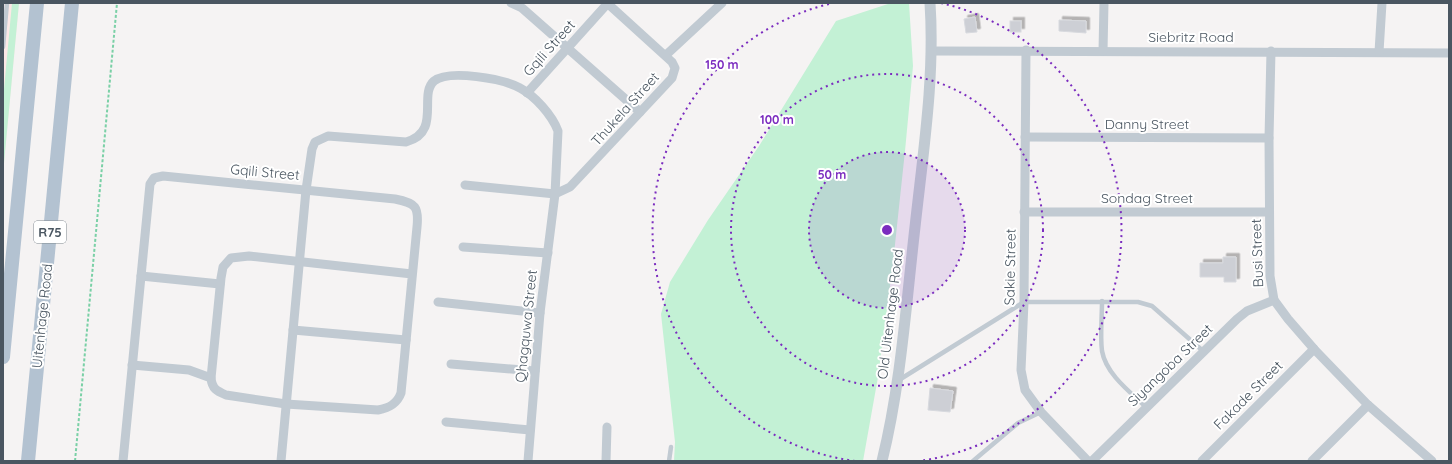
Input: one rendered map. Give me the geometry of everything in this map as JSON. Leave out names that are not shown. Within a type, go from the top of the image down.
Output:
[{"type":"main road","name":"R75","points":[[3,358],[37,3]]},
{"type":"main road","name":"Uitenhage Road","points":[[28,461],[72,3]]},
{"type":"street","points":[[511,3],[522,8],[640,112]]},
{"type":"street","name":"Gqili Street","points":[[527,93],[607,3]]},
{"type":"street","name":"Thukela Street","points":[[555,194],[570,187],[578,180],[675,72],[672,62],[666,55],[607,3]]},
{"type":"street","points":[[666,55],[722,3]]},
{"type":"street","name":"Old Uitenhage Road","points":[[882,461],[898,381],[932,51],[930,3]]},
{"type":"street","points":[[1103,51],[1104,3]]},
{"type":"street","points":[[1379,52],[1382,3]]},
{"type":"street","name":"Siebritz Road","points":[[932,51],[1026,50],[1449,53]]},
{"type":"street","name":"Sakie Street","points":[[1026,50],[1024,302],[1021,370],[1026,390],[1041,412],[1088,461]]},
{"type":"street","name":"Busi Street","points":[[1271,51],[1269,212],[1270,276],[1274,300],[1314,349],[1368,405],[1427,459]]},
{"type":"street","name":"Gqili Street","points":[[141,276],[150,184],[154,178],[163,176],[306,190],[312,149],[315,142],[328,136],[406,142],[414,139],[421,134],[426,126],[430,88],[434,81],[442,77],[481,77],[509,83],[527,93],[555,123],[558,130],[555,194]]},
{"type":"street","name":"Danny Street","points":[[1025,137],[1269,138]]},
{"type":"street","points":[[465,185],[555,194]]},
{"type":"street","points":[[281,461],[286,404],[293,330],[300,261],[306,190],[407,201],[415,206],[418,214],[401,393],[399,398],[386,408],[378,410],[286,404],[226,395],[217,391],[212,386],[211,378],[223,267],[231,258],[237,256],[300,261],[412,274]]},
{"type":"street","name":"Qhagquwa Street","points":[[528,461],[540,313],[555,194]]},
{"type":"street","name":"Sondag Street","points":[[1024,212],[1269,212]]},
{"type":"street","points":[[463,247],[548,253]]},
{"type":"street","points":[[123,461],[141,276],[220,284]]},
{"type":"street","name":"Siyangoba Street","points":[[1092,461],[1203,351],[1247,311],[1274,300]]},
{"type":"street","points":[[438,302],[540,313]]},
{"type":"street","points":[[293,330],[406,340]]},
{"type":"street","name":"Fakade Street","points":[[1202,461],[1314,349]]},
{"type":"street","points":[[452,364],[535,371]]},
{"type":"street","points":[[132,365],[189,370],[211,378]]},
{"type":"street","points":[[1312,461],[1368,405]]},
{"type":"street","points":[[446,422],[530,430]]},
{"type":"street","points":[[606,461],[607,427]]},
{"type":"lane","points":[[3,47],[7,3]]},
{"type":"lane","points":[[1102,301],[1102,352],[1106,364],[1115,376],[1146,407]]},
{"type":"lane","points":[[898,381],[1024,302],[1138,302],[1152,306],[1203,351]]},
{"type":"lane","points":[[973,461],[1018,423],[1041,412]]},
{"type":"lane","points":[[669,461],[671,447]]},
{"type":"path","points":[[75,461],[116,3]]},
{"type":"shaded area","points":[[3,3],[19,3],[3,174]]},
{"type":"green space","points":[[12,3],[19,3],[3,174],[3,100]]},
{"type":"green space","points":[[891,3],[909,3],[913,66],[893,263],[878,377],[863,461],[674,461],[675,442],[661,314],[670,282],[708,220],[759,146],[836,21]]},
{"type":"building","points":[[975,17],[977,32],[966,33],[964,19]]},
{"type":"building","points":[[1059,20],[1086,21],[1086,33],[1059,31]]},
{"type":"building","points":[[1010,21],[1021,21],[1021,32],[1010,32]]},
{"type":"building","points":[[1223,257],[1236,257],[1236,282],[1224,282],[1224,277],[1200,277],[1200,263],[1223,263]]},
{"type":"building","points":[[930,388],[953,391],[950,412],[928,410]]}]
